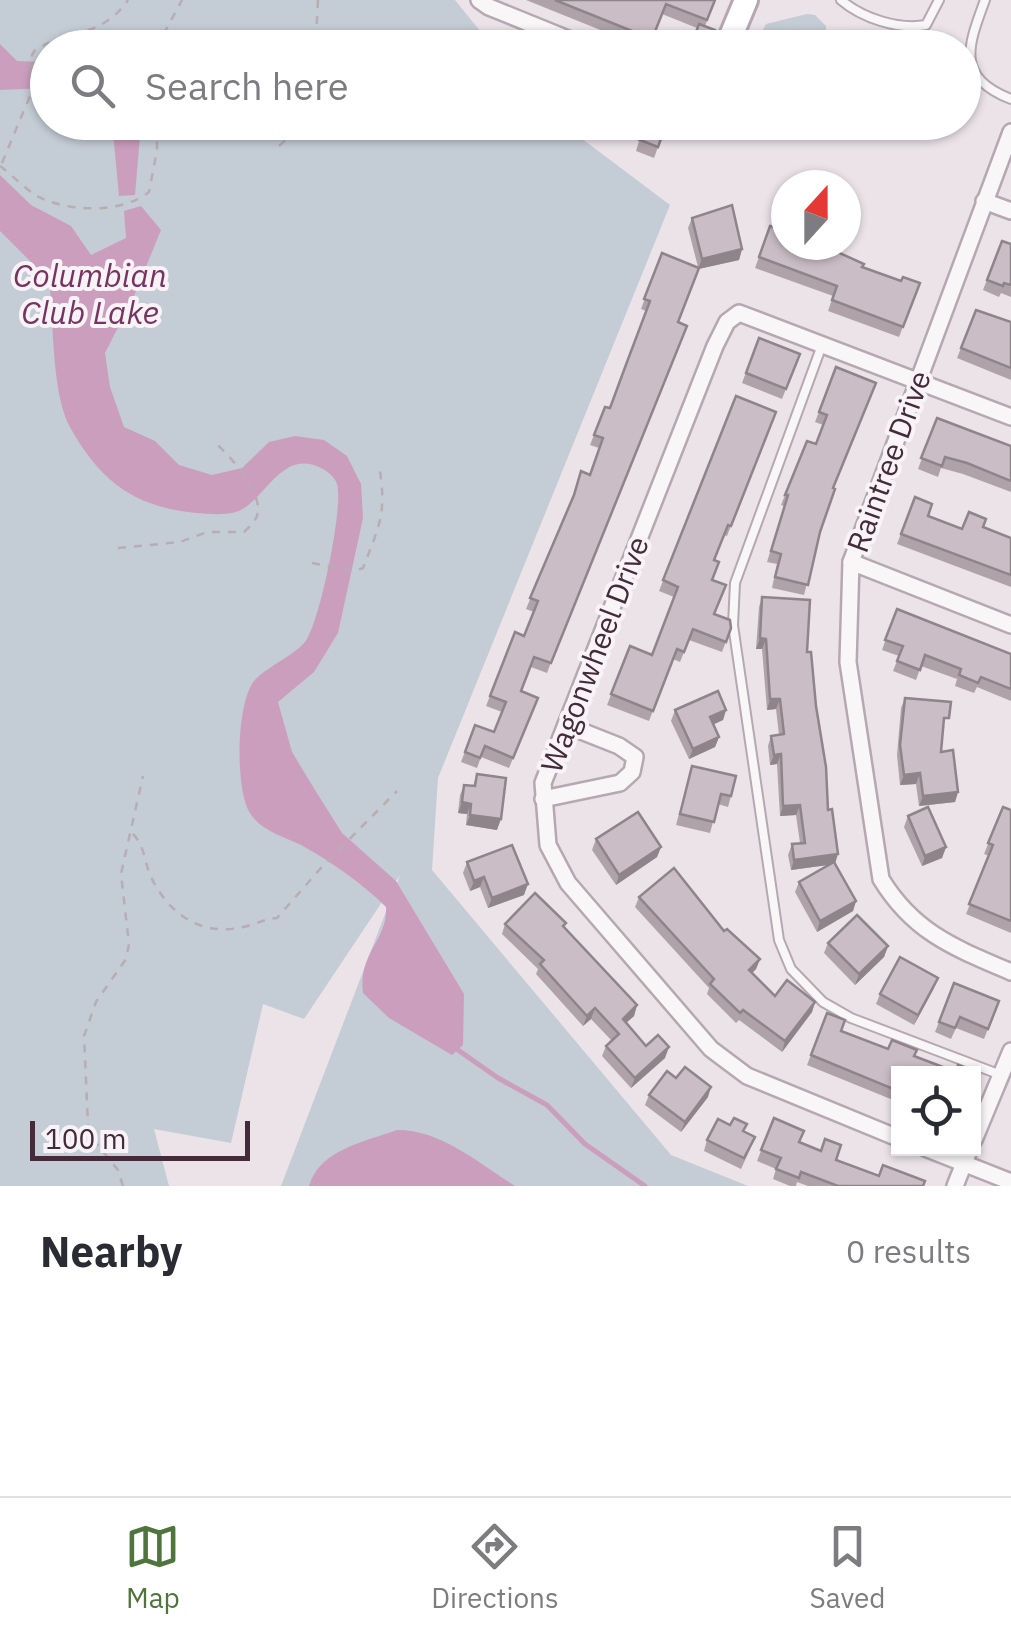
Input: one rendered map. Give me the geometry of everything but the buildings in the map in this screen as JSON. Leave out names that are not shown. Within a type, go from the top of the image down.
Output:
[{"type":"street","points":[[479,0],[548,30]]},
{"type":"street","points":[[734,30],[746,0]]},
{"type":"street","name":"Raintree Drive","points":[[1011,132],[851,562],[848,662],[881,879],[896,903],[922,928],[951,946],[1011,972]]},
{"type":"street","points":[[984,200],[1011,211]]},
{"type":"street","name":"Wagonwheel Drive","points":[[822,345],[739,313],[727,322],[714,346],[566,725],[544,783],[543,799],[548,845],[568,883],[711,1049],[746,1076],[891,1135]]},
{"type":"street","points":[[822,345],[1011,418]]},
{"type":"street","points":[[851,562],[1011,625]]},
{"type":"street","points":[[543,799],[620,783],[632,772],[635,757],[619,746],[566,725]]},
{"type":"street","points":[[981,1123],[1011,1052]]},
{"type":"street","points":[[955,1186],[966,1156],[1011,1182]]},
{"type":"lane","points":[[841,0],[851,8],[906,28],[926,25],[939,0]]},
{"type":"lane","points":[[974,30],[985,0]]},
{"type":"lane","points":[[981,79],[992,91],[1011,98]]},
{"type":"lane","points":[[822,345],[735,583],[732,625],[779,940],[791,968],[823,1002],[852,1018],[1001,1076]]},
{"type":"path","points":[[88,30],[100,26],[128,0]]},
{"type":"path","points":[[166,30],[182,0]]},
{"type":"path","points":[[315,30],[318,0]]},
{"type":"path","points":[[30,96],[0,166],[41,198],[85,208],[137,201],[149,192],[157,140]]},
{"type":"path","points":[[279,146],[286,140]]},
{"type":"path","points":[[118,548],[180,542],[207,532],[244,532],[255,521],[258,505],[234,458],[214,441]]},
{"type":"path","points":[[312,563],[354,572],[363,568],[379,530],[384,496],[379,465]]},
{"type":"path","points":[[123,1186],[118,1170],[96,1143],[88,1125],[84,1036],[96,1002],[126,958],[128,934],[121,874],[144,776]]},
{"type":"path","points":[[132,834],[142,843],[145,864],[166,904],[192,924],[214,930],[277,918],[320,868],[397,791]]},
{"type":"shaded area","points":[[0,0],[455,0],[479,30],[30,30],[30,140],[584,140],[670,205],[438,778],[432,870],[671,1155],[748,1186],[281,1186],[400,875],[304,1019],[263,1004],[231,1143],[154,1129],[169,1186],[0,1186]]},
{"type":"shaded area","points":[[807,14],[815,15],[826,30],[763,30],[766,24]]},
{"type":"water","points":[[0,44],[17,61],[30,61],[30,89],[0,90]]},
{"type":"water","name":"Columbian Club Lake","points":[[114,140],[140,140],[135,195],[119,196]]},
{"type":"water","points":[[0,175],[31,205],[71,226],[91,255],[126,238],[124,211],[141,206],[161,230],[105,353],[110,387],[124,427],[155,441],[179,465],[212,475],[242,468],[269,442],[295,436],[324,440],[347,456],[361,484],[363,518],[338,633],[314,672],[278,702],[292,752],[342,833],[396,881],[464,994],[463,1045],[452,1055],[389,1018],[363,993],[365,967],[383,929],[386,907],[334,865],[260,824],[245,802],[240,747],[248,692],[254,681],[303,644],[312,628],[334,537],[336,481],[321,468],[296,465],[276,477],[241,510],[213,514],[155,505],[122,489],[108,477],[82,448],[65,414],[57,377],[49,280],[0,231]]},
{"type":"water","points":[[397,1130],[444,1142],[515,1186],[309,1186],[315,1173],[333,1155]]},
{"type":"waterway","points":[[458,1050],[547,1105],[585,1144],[645,1186]]}]
